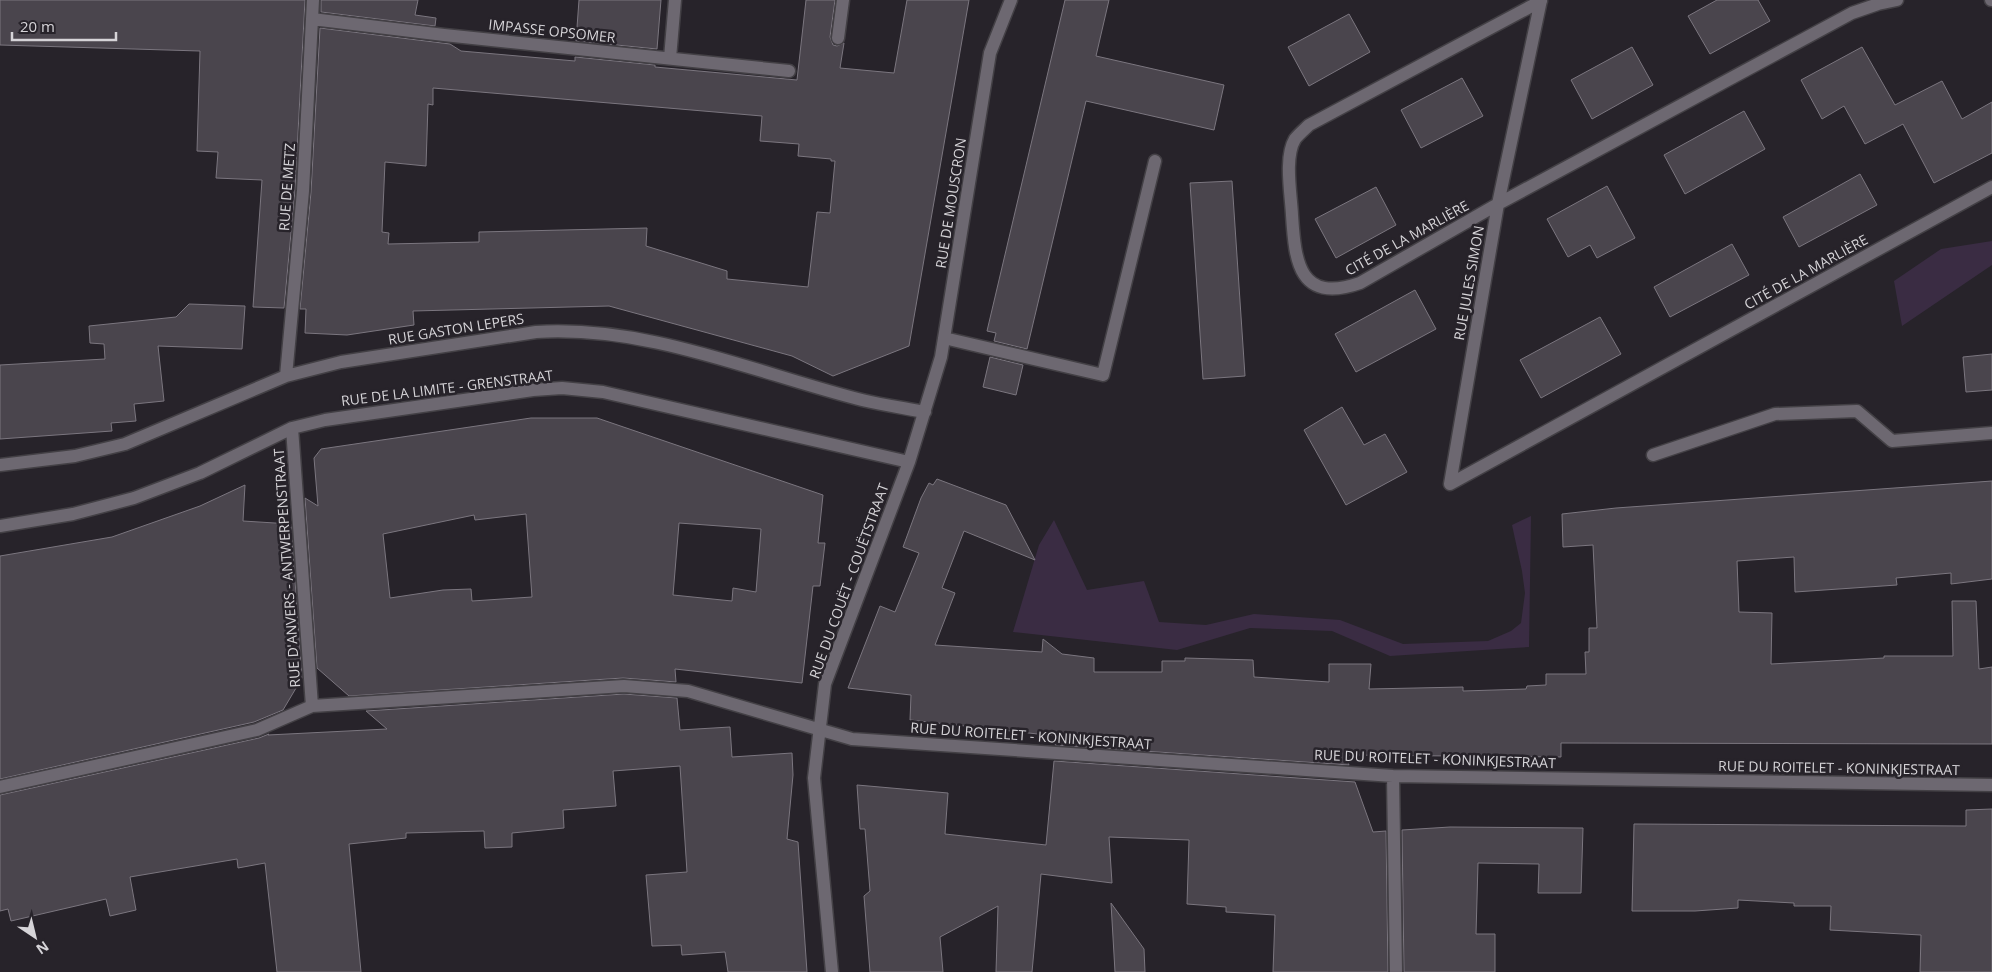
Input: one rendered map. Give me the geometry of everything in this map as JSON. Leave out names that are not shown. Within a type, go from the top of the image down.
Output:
[{"type":"street","name":"RUE DE METZ","points":[[286,376],[303,191],[313,0]]},
{"type":"street","points":[[670,58],[675,0]]},
{"type":"street","points":[[838,38],[843,0]]},
{"type":"street","name":"RUE DE MOUSCRON","points":[[925,412],[941,356],[990,53],[1011,0]]},
{"type":"street","name":"CITÉ DE LA MARLIÈRE","points":[[1541,0],[1309,125],[1295,139],[1289,165],[1295,255],[1301,271],[1308,279],[1327,288],[1342,288],[1360,283],[1498,204],[1852,13],[1897,0]]},
{"type":"street","name":"RUE JULES SIMON","points":[[1450,484],[1498,204],[1541,0]]},
{"type":"street","name":"IMPASSE OPSOMER","points":[[312,19],[444,35],[789,71]]},
{"type":"street","points":[[944,338],[1103,375],[1155,161]]},
{"type":"street","name":"CITÉ DE LA MARLIÈRE","points":[[1450,484],[1992,187]]},
{"type":"street","name":"RUE GASTON LEPERS","points":[[0,465],[75,456],[125,444],[286,376],[322,366],[360,358],[506,335],[565,330],[632,337],[665,344],[860,400],[925,412]]},
{"type":"street","name":"RUE DE LA LIMITE - GRENSTRAAT","points":[[0,526],[73,514],[134,498],[200,473],[292,428],[343,416],[515,392],[562,388],[603,392],[909,462]]},
{"type":"street","points":[[1653,455],[1775,414],[1857,411],[1892,440],[1992,433]]},
{"type":"street","name":"RUE DU COUËT - COUËTSTRAAT","points":[[832,972],[814,778],[818,730],[825,684],[909,462],[925,412]]},
{"type":"street","name":"RUE D'ANVERS - ANTWERPENSTRAAT","points":[[292,428],[312,706]]},
{"type":"street","name":"RUE DU ROITELET - KONINKJESTRAAT","points":[[0,787],[257,730],[312,706],[624,686],[688,691],[852,739],[1393,776],[1992,785]]},
{"type":"street","points":[[1393,776],[1396,972]]},
{"type":"shaded area","points":[[1992,241],[1992,265],[1902,326],[1894,281],[1941,249]]},
{"type":"shaded area","points":[[1531,516],[1529,647],[1390,656],[1332,631],[1250,628],[1177,650],[1013,632],[1039,545],[1054,520],[1087,590],[1144,581],[1159,622],[1206,625],[1254,614],[1340,620],[1403,644],[1488,641],[1511,631],[1521,623],[1525,593],[1512,525]]},
{"type":"building","points":[[0,0],[305,0],[295,190],[284,308],[253,307],[262,180],[216,178],[218,152],[197,151],[200,51],[0,45]]},
{"type":"building","points":[[321,0],[418,0],[415,15],[436,18],[435,26],[321,12]]},
{"type":"building","points":[[579,0],[661,0],[657,49],[576,41]]},
{"type":"building","points":[[806,0],[835,0],[830,37],[833,45],[837,46],[844,43],[840,68],[894,73],[907,0],[969,0],[909,346],[833,376],[792,356],[609,306],[413,311],[414,325],[347,335],[305,333],[306,309],[300,309],[311,192],[320,28],[450,44],[461,51],[575,61],[575,57],[655,65],[655,67],[797,80]],"holes":[[[433,88],[762,116],[760,141],[799,144],[798,156],[835,161],[830,213],[817,212],[808,287],[727,279],[727,271],[646,246],[647,228],[479,232],[479,242],[388,244],[389,233],[382,232],[385,162],[426,166],[428,104],[433,105]]]},
{"type":"building","points":[[1065,0],[1109,0],[1096,56],[1224,85],[1214,130],[1086,101],[1027,349],[994,341],[996,333],[987,331]]},
{"type":"building","points":[[1717,0],[1758,0],[1770,21],[1710,54],[1688,16]]},
{"type":"building","points":[[1349,14],[1370,52],[1309,86],[1288,47]]},
{"type":"building","points":[[1632,47],[1653,85],[1592,119],[1571,80]]},
{"type":"building","points":[[1862,47],[1895,105],[1942,81],[1962,119],[1992,102],[1992,153],[1934,183],[1903,124],[1865,144],[1844,106],[1822,119],[1801,80]]},
{"type":"building","points":[[1462,78],[1483,116],[1421,148],[1401,110]]},
{"type":"building","points":[[1744,111],[1765,149],[1685,194],[1664,155]]},
{"type":"building","points":[[1860,174],[1877,205],[1799,247],[1783,217]]},
{"type":"building","points":[[1232,181],[1245,376],[1203,379],[1190,183]]},
{"type":"building","points":[[1607,186],[1635,238],[1597,258],[1590,245],[1568,257],[1547,219]]},
{"type":"building","points":[[1376,187],[1396,225],[1336,258],[1315,219]]},
{"type":"building","points":[[1732,244],[1749,275],[1670,317],[1654,287]]},
{"type":"building","points":[[1415,290],[1436,329],[1356,372],[1335,334]]},
{"type":"building","points":[[189,304],[245,306],[242,349],[158,346],[164,401],[134,404],[136,421],[111,423],[112,431],[0,439],[0,365],[105,359],[104,344],[90,343],[89,326],[176,317]]},
{"type":"building","points":[[1600,317],[1621,354],[1541,398],[1520,360]]},
{"type":"building","points":[[1992,354],[1992,390],[1966,392],[1963,357]]},
{"type":"building","points":[[990,357],[1023,365],[1016,395],[983,387]]},
{"type":"building","points":[[1342,407],[1364,445],[1385,434],[1407,472],[1346,505],[1304,430]]},
{"type":"building","points":[[531,418],[597,418],[823,495],[818,543],[825,543],[820,586],[813,586],[802,683],[675,669],[676,682],[623,678],[349,696],[317,668],[305,498],[318,506],[314,458],[321,449]],"holes":[[[526,514],[532,597],[472,601],[471,589],[443,590],[390,598],[383,534],[474,515],[475,520]],[[679,523],[761,529],[756,592],[733,588],[732,601],[673,595]]]},
{"type":"building","points":[[937,479],[1006,505],[1035,560],[964,531],[942,588],[955,593],[935,645],[1042,652],[1043,639],[1062,654],[1094,658],[1094,672],[1162,672],[1162,661],[1185,661],[1185,658],[1253,660],[1254,677],[1329,682],[1329,664],[1371,664],[1369,689],[1463,687],[1463,691],[1526,689],[1527,686],[1546,685],[1546,674],[1586,674],[1585,652],[1589,652],[1589,628],[1597,628],[1593,545],[1563,547],[1562,514],[1616,508],[1992,481],[1992,579],[1951,584],[1951,573],[1896,578],[1897,585],[1795,592],[1794,557],[1737,561],[1739,612],[1772,613],[1771,664],[1884,658],[1884,656],[1953,656],[1952,601],[1976,601],[1979,669],[1992,667],[1992,744],[1561,743],[1561,757],[1345,755],[1349,765],[1055,745],[1056,736],[910,720],[911,695],[848,688],[880,606],[895,612],[919,553],[903,547],[921,498],[929,483],[933,485]]},
{"type":"building","points":[[245,485],[243,521],[291,524],[302,678],[283,710],[254,722],[0,779],[0,556],[112,537],[200,506]]},
{"type":"building","points":[[624,694],[677,698],[680,730],[730,727],[732,757],[792,753],[793,775],[787,839],[798,842],[807,972],[728,972],[725,952],[682,955],[681,945],[652,946],[646,875],[687,872],[680,766],[613,771],[616,806],[563,810],[564,828],[512,833],[512,847],[485,848],[484,831],[406,833],[406,838],[349,844],[361,972],[277,972],[265,863],[238,868],[237,859],[130,877],[136,910],[110,916],[106,899],[11,921],[8,909],[0,911],[0,795],[259,738],[269,734],[387,729],[366,711]]},
{"type":"building","points":[[1054,761],[1355,782],[1373,832],[1386,831],[1388,972],[1273,972],[1275,915],[1226,912],[1226,907],[1187,904],[1189,840],[1109,837],[1112,883],[1041,874],[1032,972],[996,972],[998,906],[940,937],[943,972],[870,972],[864,896],[870,891],[865,829],[860,829],[857,785],[948,793],[945,834],[1046,845]]},
{"type":"building","points":[[1992,809],[1992,972],[1920,972],[1921,935],[1830,930],[1831,906],[1794,906],[1794,903],[1738,900],[1738,908],[1695,911],[1632,911],[1634,824],[1966,826],[1966,810]]},
{"type":"building","points":[[1450,827],[1583,828],[1581,893],[1538,893],[1539,864],[1478,863],[1476,934],[1495,934],[1495,972],[1404,972],[1402,830]]},
{"type":"building","points":[[1111,903],[1144,949],[1145,972],[1115,972]]}]
